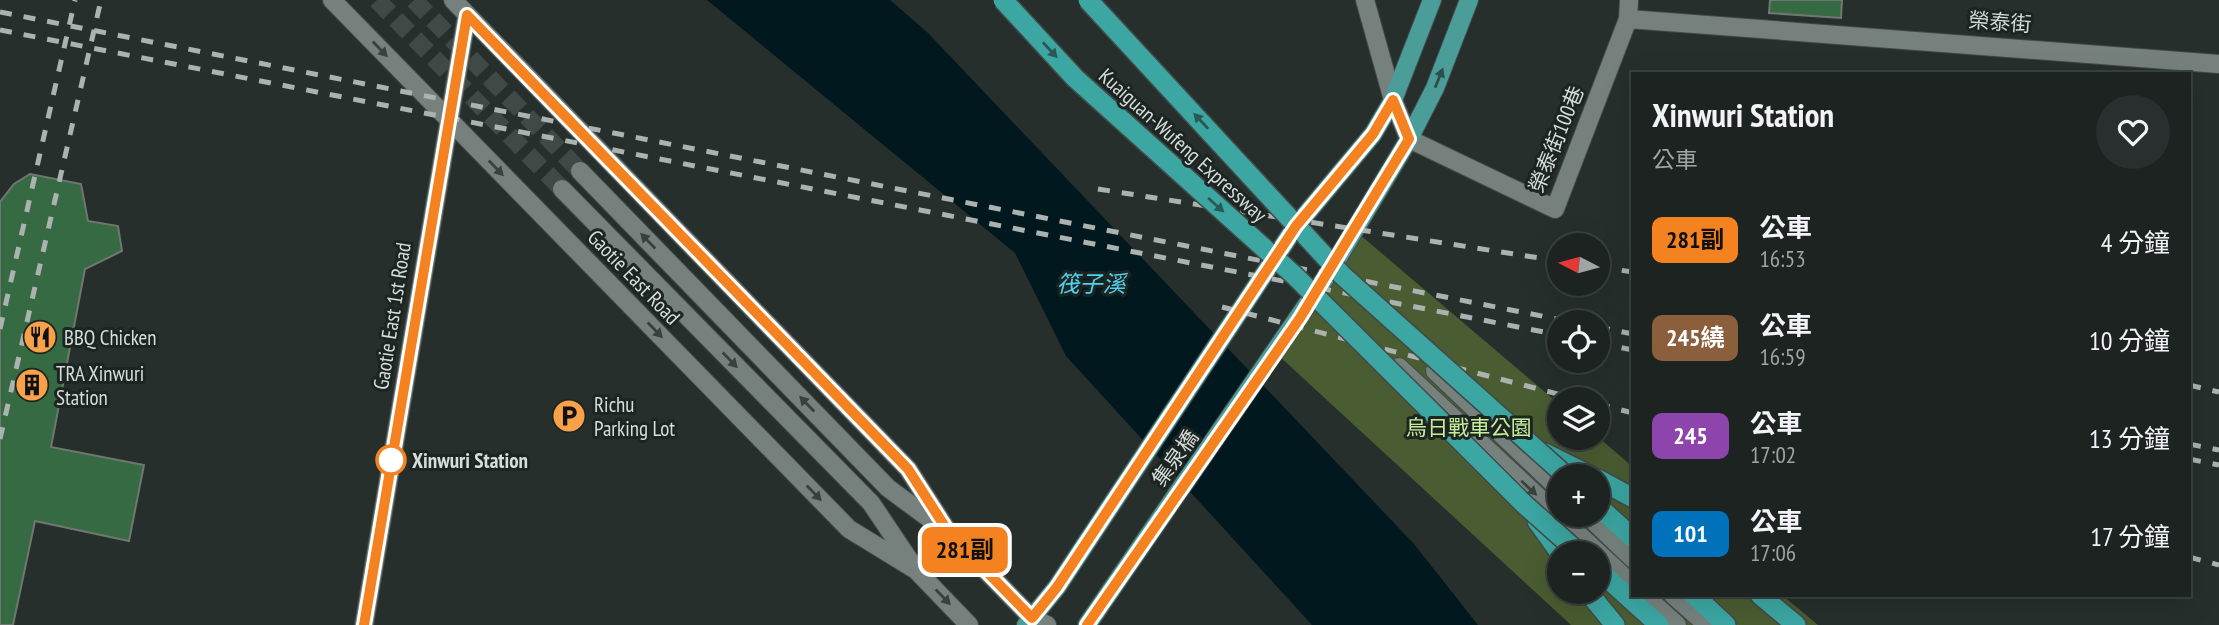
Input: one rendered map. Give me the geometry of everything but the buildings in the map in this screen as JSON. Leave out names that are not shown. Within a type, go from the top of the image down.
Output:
[{"type":"highway","name":"Kuaiguan-Wufeng Expressway","points":[[1003,0],[1075,78],[1295,276],[1566,541]]},
{"type":"highway","name":"Kuaiguan-Wufeng Expressway","points":[[1088,0],[1342,275],[1553,464]]},
{"type":"highway","points":[[1536,449],[1567,464]]},
{"type":"highway","points":[[1610,486],[1631,497]]},
{"type":"highway","points":[[1524,503],[1551,541]]},
{"type":"highway","points":[[1610,517],[1631,536]]},
{"type":"highway","points":[[1610,581],[1659,625]]},
{"type":"highway","points":[[1696,597],[1727,625]]},
{"type":"highway","points":[[1762,597],[1796,625]]},
{"type":"highway","points":[[1598,604],[1615,625]]},
{"type":"main road","name":"集泉橋","points":[[1036,623],[1054,590],[1296,226],[1373,134],[1393,100],[1432,0]]},
{"type":"main road","name":"集泉橋","points":[[1088,624],[1330,271],[1409,139],[1434,88],[1469,0]]},
{"type":"street","name":"Gaotie East Road","points":[[332,0],[849,529],[916,570]]},
{"type":"street","name":"Gaotie East Road","points":[[453,0],[908,469],[949,533]]},
{"type":"street","points":[[1365,0],[1393,100],[1409,139]]},
{"type":"street","points":[[1628,19],[1629,0]]},
{"type":"street","name":"Gaotie East 1st Road","points":[[364,625],[467,15]]},
{"type":"street","name":"榮泰街100巷","points":[[1409,139],[1555,209],[1628,19]]},
{"type":"street","name":"榮泰街","points":[[1628,19],[2219,64]]},
{"type":"street","name":"Gaotie East Road","points":[[580,172],[888,488],[949,533],[1036,623]]},
{"type":"street","name":"Gaotie East Road","points":[[562,188],[871,503],[916,570],[969,625]]},
{"type":"street","points":[[1330,271],[1547,478]]},
{"type":"street","points":[[1317,291],[1631,583]]},
{"type":"street","points":[[1600,527],[1631,557]]},
{"type":"street","points":[[1646,597],[1677,625]]},
{"type":"street","points":[[1675,597],[1707,625]]},
{"type":"green space","name":"烏日戰車公園","points":[[1352,228],[1547,394],[1547,450],[1610,450],[1610,447],[1631,465],[1631,597],[1784,597],[1818,625],[1571,625],[1548,604],[1610,604],[1610,541],[1547,541],[1547,603],[1278,355]]},
{"type":"water","name":"筏子溪","points":[[707,0],[890,0],[928,33],[1414,544],[1478,625],[1312,625],[1066,356],[1015,253]]},
{"type":"tunnel","points":[[377,0],[562,189]]},
{"type":"tunnel","points":[[414,0],[580,171]]},
{"type":"railway","points":[[0,329],[75,0]]},
{"type":"railway","points":[[0,439],[101,0]]},
{"type":"railway","points":[[0,12],[1547,317]]},
{"type":"railway","points":[[0,30],[1547,333]]},
{"type":"railway","points":[[1098,189],[1547,259]]},
{"type":"railway","points":[[1610,269],[1631,272]]},
{"type":"railway","points":[[1222,307],[1547,391]]},
{"type":"railway","points":[[1610,329],[1631,334]]},
{"type":"railway","points":[[1610,345],[1631,350]]},
{"type":"railway","points":[[2191,385],[2219,392]]},
{"type":"railway","points":[[1610,407],[1631,412]]},
{"type":"railway","points":[[2191,444],[2219,450]]},
{"type":"railway","points":[[2191,459],[2219,465]]},
{"type":"railway","points":[[2191,558],[2219,565]]},
{"type":"bus line","name":"281副","points":[[364,625],[467,15],[908,469],[949,533],[1032,618],[1057,587],[1296,226],[1373,134],[1393,100],[1409,139],[1300,318],[1087,625]]},
{"type":"place","name":"BBQ Chicken","points":[[40,337]]},
{"type":"place","name":"TRA Xinwuri Station","points":[[32,385]]},
{"type":"place","name":"Richu Parking Lot","points":[[569,416]]},
{"type":"place","name":"Xinwuri Station","points":[[391,460]]}]
